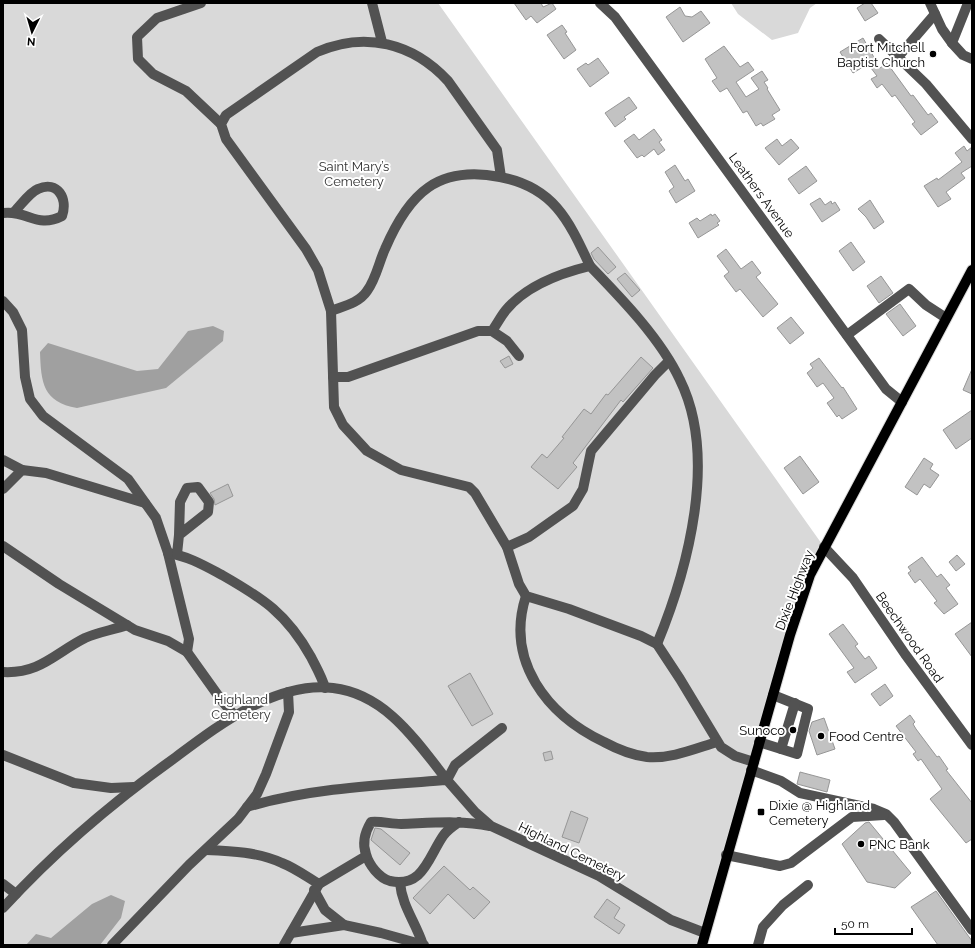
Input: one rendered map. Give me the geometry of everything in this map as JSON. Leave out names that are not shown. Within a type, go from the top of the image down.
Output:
[{"type":"main road","name":"Dixie Highway","points":[[702,945],[726,855],[810,575],[946,318],[970,281],[972,270]]},
{"type":"street","points":[[201,3],[157,18],[136,37],[138,59],[153,74],[186,91],[221,124],[226,139],[306,249],[318,270],[331,311],[334,407],[348,432],[367,451],[401,470],[469,487],[475,493],[507,547],[519,584],[526,596],[570,609],[641,636],[657,644],[680,679],[717,742],[722,747],[800,793],[874,809],[886,814],[910,844],[972,930]]},
{"type":"street","points":[[372,3],[382,42]]},
{"type":"street","name":"Leathers Avenue","points":[[600,3],[615,17],[886,389],[902,402]]},
{"type":"street","points":[[930,3],[942,29],[952,43],[963,55],[972,59]]},
{"type":"street","points":[[952,43],[968,3]]},
{"type":"street","points":[[898,58],[935,14]]},
{"type":"street","points":[[879,39],[926,84],[972,139]]},
{"type":"street","points":[[221,124],[226,115],[317,52],[329,46],[350,42],[382,42],[399,46],[416,55],[440,72],[448,81],[497,150],[501,177]]},
{"type":"street","points":[[331,311],[354,302],[368,290],[385,248],[402,216],[422,191],[446,178],[479,173],[501,177],[525,184],[549,199],[559,209],[569,222],[590,266],[619,296],[669,361],[680,380],[692,411],[696,433],[698,465],[697,488],[682,574],[657,644]]},
{"type":"street","points":[[3,213],[15,211],[40,221],[51,222],[62,216],[65,208],[64,199],[58,190],[49,187],[38,189],[15,211]]},
{"type":"street","points":[[492,331],[506,310],[520,297],[566,272],[590,266]]},
{"type":"street","points":[[847,335],[909,289],[926,305],[946,318]]},
{"type":"street","points":[[3,301],[13,312],[22,330],[25,377],[30,399],[43,416],[128,479],[156,518],[173,554],[189,639],[187,652]]},
{"type":"street","points":[[333,377],[348,377],[478,331],[492,331],[507,341],[519,356]]},
{"type":"street","points":[[507,547],[529,536],[573,506],[583,489],[591,451],[644,387],[669,361]]},
{"type":"street","points":[[3,460],[22,470],[46,473],[145,503]]},
{"type":"street","points":[[3,489],[22,470]]},
{"type":"street","points":[[173,554],[179,535],[180,502],[187,488],[198,487],[209,502],[208,512],[179,535]]},
{"type":"street","points":[[3,546],[59,584],[135,630],[168,641],[187,652],[222,701],[236,716]]},
{"type":"street","name":"Beechwood Road","points":[[824,547],[853,578],[905,654],[972,745]]},
{"type":"street","points":[[173,554],[208,568],[241,586],[274,608],[294,630],[322,679],[325,688]]},
{"type":"street","points":[[526,596],[519,621],[522,652],[530,674],[536,685],[554,709],[564,718],[578,728],[616,748],[646,756],[673,756],[717,742]]},
{"type":"street","points":[[3,672],[18,672],[33,669],[45,664],[86,638],[127,625]]},
{"type":"street","points":[[3,908],[78,834],[134,787],[236,716],[288,692],[334,688],[370,700],[390,713],[406,729],[475,812],[491,826]]},
{"type":"street","points":[[112,945],[141,913],[238,819],[247,807],[256,794],[266,774],[289,712],[288,692]]},
{"type":"street","points":[[759,742],[797,754],[808,709],[774,695]]},
{"type":"street","points":[[781,749],[795,703]]},
{"type":"street","points":[[447,780],[455,765],[502,728]]},
{"type":"street","points":[[3,755],[74,783],[112,788],[134,787]]},
{"type":"street","points":[[247,807],[265,801],[356,787],[447,780]]},
{"type":"street","points":[[726,855],[780,866],[785,865],[791,863],[852,817],[886,814]]},
{"type":"street","points":[[459,822],[443,835],[417,876],[400,883],[387,880],[380,876],[366,856],[364,848],[365,832],[371,822],[401,824],[439,821],[459,822],[491,826]]},
{"type":"street","name":"Highland Cemetery","points":[[491,826],[599,876],[671,920],[705,933]]},
{"type":"street","points":[[206,850],[230,851],[266,857],[283,863],[316,887],[325,910],[344,925]]},
{"type":"street","points":[[284,945],[292,933],[316,887],[366,856]]},
{"type":"street","points":[[400,883],[405,906],[419,931],[424,945]]},
{"type":"street","points":[[3,884],[16,894]]},
{"type":"street","points":[[758,945],[763,927],[783,904],[808,885]]},
{"type":"street","points":[[292,933],[344,925],[382,933],[424,945]]},
{"type":"green space","name":"Saint Mary’s Cemetery","points":[[3,3],[438,3],[824,547],[810,575],[702,945],[3,945]]},
{"type":"green space","points":[[731,3],[817,3],[810,8],[798,33],[772,40],[738,14]]},
{"type":"shaded area","points":[[213,326],[224,331],[223,341],[166,388],[77,408],[57,401],[51,396],[43,382],[40,352],[48,343],[137,371],[158,369],[188,331]]},
{"type":"shaded area","points":[[111,895],[125,901],[121,918],[100,945],[26,945],[36,934],[51,938],[92,904]]},
{"type":"building","points":[[514,3],[541,3],[543,7],[552,3],[556,9],[537,23],[531,16],[526,20]]},
{"type":"building","points":[[865,3],[871,3],[878,13],[865,21],[857,8]]},
{"type":"building","points":[[680,7],[685,16],[692,17],[701,11],[710,23],[683,42],[666,17]]},
{"type":"building","points":[[562,25],[567,32],[565,33],[576,50],[564,59],[547,35]]},
{"type":"building","points":[[863,38],[880,68],[887,63],[911,96],[913,95],[928,115],[931,113],[938,122],[921,135],[912,124],[915,122],[895,95],[892,97],[882,84],[877,88],[871,79],[877,76],[868,64],[853,73],[840,52]]},
{"type":"building","points":[[724,46],[740,67],[748,62],[754,70],[736,82],[746,97],[759,89],[751,78],[762,71],[768,80],[764,82],[768,88],[767,89],[780,110],[772,115],[775,119],[763,126],[761,123],[756,126],[747,111],[743,113],[727,88],[720,92],[712,81],[717,78],[705,59]]},
{"type":"building","points":[[598,58],[609,73],[590,87],[577,69],[586,63],[588,65]]},
{"type":"building","points":[[629,97],[637,108],[624,117],[626,119],[615,127],[605,113]]},
{"type":"building","points":[[654,129],[662,140],[659,142],[665,150],[658,155],[654,149],[644,157],[642,155],[637,158],[624,141],[634,134],[639,140]]},
{"type":"building","points":[[777,139],[782,146],[791,139],[799,148],[779,165],[765,148]]},
{"type":"building","points":[[964,146],[967,151],[972,147],[972,166],[961,173],[965,178],[946,192],[951,199],[938,207],[924,186],[937,178],[938,180],[962,162],[955,153]]},
{"type":"building","points":[[675,165],[685,181],[688,179],[695,191],[676,203],[669,191],[674,187],[665,172]]},
{"type":"building","points":[[806,166],[817,181],[799,194],[788,179]]},
{"type":"building","points":[[820,198],[825,205],[831,201],[832,204],[835,202],[840,210],[822,222],[810,204]]},
{"type":"building","points":[[870,200],[884,222],[874,229],[866,217],[858,209]]},
{"type":"building","points":[[711,214],[712,216],[715,214],[720,221],[717,223],[719,225],[698,238],[689,223],[697,218],[700,221]]},
{"type":"building","points":[[851,242],[865,262],[853,271],[839,251]]},
{"type":"building","points":[[598,247],[616,267],[608,274],[594,259],[591,253]]},
{"type":"building","points":[[726,249],[741,269],[752,261],[761,273],[756,277],[778,304],[763,317],[740,289],[736,292],[724,276],[729,272],[717,256]]},
{"type":"building","points":[[625,273],[640,290],[632,297],[617,279]]},
{"type":"building","points":[[881,276],[893,293],[879,303],[867,286]]},
{"type":"building","points":[[900,304],[916,326],[903,336],[886,314]]},
{"type":"building","points":[[791,317],[804,333],[790,344],[777,328]]},
{"type":"building","points":[[509,356],[513,364],[505,368],[500,361]]},
{"type":"building","points":[[641,357],[653,368],[623,402],[621,400],[573,463],[577,467],[558,489],[531,467],[542,454],[547,458],[564,438],[562,437],[584,409],[591,414],[606,394],[608,395]]},
{"type":"building","points":[[819,358],[842,388],[843,387],[857,409],[842,419],[839,415],[837,417],[827,403],[834,398],[823,383],[817,387],[807,373],[813,368],[810,364]]},
{"type":"building","points":[[972,369],[972,394],[963,390]]},
{"type":"building","points":[[972,410],[972,438],[956,449],[943,430]]},
{"type":"building","points":[[800,456],[819,482],[803,494],[784,468]]},
{"type":"building","points":[[924,458],[933,464],[930,469],[939,475],[930,488],[924,484],[917,495],[905,487]]},
{"type":"building","points":[[228,484],[233,496],[215,505],[214,499],[210,493]]},
{"type":"building","points":[[957,555],[965,564],[956,571],[949,562]]},
{"type":"building","points":[[922,557],[937,577],[941,574],[950,585],[946,588],[958,604],[944,614],[934,603],[937,601],[920,579],[915,583],[908,573],[911,571],[908,567]]},
{"type":"building","points":[[972,622],[972,657],[955,634]]},
{"type":"building","points":[[843,624],[858,644],[855,646],[865,659],[869,656],[877,668],[855,683],[847,672],[854,668],[829,634]]},
{"type":"building","points":[[470,673],[493,714],[472,726],[448,686]]},
{"type":"building","points":[[885,684],[893,696],[880,706],[871,694]]},
{"type":"building","points":[[910,715],[915,722],[913,724],[916,729],[937,757],[939,756],[948,769],[946,770],[972,803],[972,839],[966,843],[930,799],[942,789],[921,759],[918,761],[913,754],[916,752],[896,726]]},
{"type":"building","name":"Food Centre","points":[[824,718],[835,749],[817,755],[809,731],[812,722]]},
{"type":"building","points":[[551,751],[553,759],[545,761],[543,753]]},
{"type":"building","points":[[800,772],[830,780],[827,792],[797,784]]},
{"type":"building","points":[[571,811],[588,818],[579,843],[562,837]]},
{"type":"building","points":[[869,822],[911,873],[895,888],[867,882],[842,844],[865,823]]},
{"type":"building","points":[[375,828],[381,829],[410,853],[400,865],[371,840]]},
{"type":"building","points":[[444,866],[470,890],[473,887],[490,902],[474,919],[448,894],[430,914],[413,898]]},
{"type":"building","points":[[936,891],[972,941],[972,945],[938,945],[911,907]]},
{"type":"building","points":[[607,899],[620,908],[614,918],[625,925],[619,934],[594,917]]},
{"type":"place","name":"Fort Mitchell Baptist Church","points":[[933,54]]},
{"type":"place","name":"Sunoco","points":[[793,730]]},
{"type":"place","name":"Food Centre","points":[[821,736]]},
{"type":"place","name":"Dixie @ Highland Cemetery","points":[[761,812]]},
{"type":"place","name":"PNC Bank","points":[[861,844]]}]
